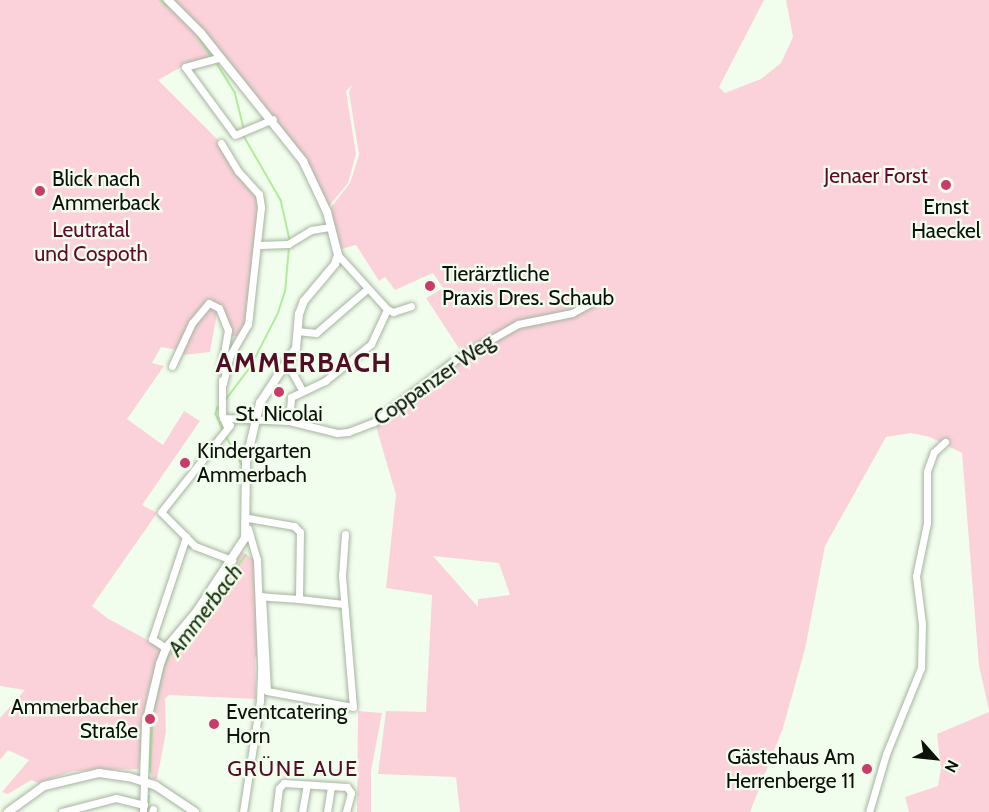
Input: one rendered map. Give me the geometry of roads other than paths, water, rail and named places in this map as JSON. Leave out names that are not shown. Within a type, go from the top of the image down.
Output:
[{"type":"main road","points":[[144,781],[146,724],[166,648],[241,546],[248,523],[246,466],[262,399],[296,348],[297,331],[304,300],[335,264],[338,255],[331,227],[303,161],[273,120],[218,58],[201,33],[168,0]]},
{"type":"main road","points":[[8,812],[40,789],[74,776],[108,774],[144,781],[171,793],[195,812]]},
{"type":"street","points":[[218,58],[185,67],[235,135],[273,120]]},
{"type":"street","points":[[222,143],[238,171],[259,194],[260,245],[248,324],[227,362],[223,384]]},
{"type":"street","points":[[260,245],[288,244],[311,230],[331,227]]},
{"type":"street","points":[[338,255],[366,290],[387,309],[393,312],[411,306]]},
{"type":"street","points":[[297,331],[316,333],[366,290]]},
{"type":"street","name":"Coppanzer Weg","points":[[224,418],[289,421],[336,433],[369,425],[455,360],[518,324],[572,312],[592,302]]},
{"type":"street","points":[[172,366],[204,304],[214,304],[228,330],[221,369],[225,430]]},
{"type":"street","points":[[289,421],[291,398],[302,390],[325,381],[371,344],[387,309]]},
{"type":"street","points":[[287,363],[302,390]]},
{"type":"street","points":[[232,560],[195,546],[160,512],[236,419]]},
{"type":"street","points":[[869,812],[886,754],[921,669],[922,624],[916,576],[927,523],[929,462],[945,442]]},
{"type":"street","points":[[299,599],[299,528],[248,523],[255,549],[267,691],[353,707],[344,604],[345,534]]},
{"type":"street","points":[[166,648],[152,639],[186,537]]},
{"type":"street","points":[[241,546],[255,549]]},
{"type":"street","points":[[260,596],[344,604]]},
{"type":"street","points":[[243,812],[260,701],[260,596]]},
{"type":"street","points":[[62,812],[116,798],[143,809],[144,781]]},
{"type":"street","points":[[276,812],[281,785],[307,785],[350,790],[346,812]]},
{"type":"street","points":[[302,812],[307,785]]},
{"type":"street","points":[[327,812],[331,786]]},
{"type":"waterway","name":"Ammerbach","points":[[160,0],[168,6]]},
{"type":"waterway","name":"Ammerbach","points":[[199,37],[211,56]]},
{"type":"waterway","name":"Ammerbach","points":[[216,62],[235,92],[244,128]]},
{"type":"waterway","name":"Ammerbach","points":[[244,136],[281,200],[290,240]]},
{"type":"waterway","name":"Ammerbach","points":[[224,402],[251,366],[278,313],[285,292],[289,247]]},
{"type":"waterway","name":"Ammerbach","points":[[218,407],[216,414],[223,430]]},
{"type":"waterway","name":"Ammerbach","points":[[225,434],[242,465]]},
{"type":"waterway","name":"Ammerbach","points":[[150,772],[153,711],[165,662],[246,555]]},
{"type":"waterway","name":"Ammerbach","points":[[147,812],[149,796]]},
{"type":"place","name":"Ernst Haeckel","points":[[946,185]]},
{"type":"place","name":"Blick nach Ammerback","points":[[40,191]]},
{"type":"place","name":"Tierärztliche Praxis Dres. Schaub","points":[[430,286]]},
{"type":"place","name":"St. Nicolai","points":[[279,392]]},
{"type":"place","name":"Kindergarten Ammerbach","points":[[185,463]]},
{"type":"place","name":"Ammerbacher Straße","points":[[150,719]]},
{"type":"place","name":"Eventcatering Horn","points":[[214,724]]},
{"type":"place","name":"Gästehaus Am Herrenberge 11","points":[[867,769]]},
{"type":"district","name":"AMMERBACH","points":[[304,363]]},
{"type":"district","name":"GRÜNE AUE","points":[[293,769]]},
{"type":"park label","name":"Jenaer Forst","points":[[876,176]]},
{"type":"park label","name":"Leutratal und Cospoth","points":[[91,242]]}]
